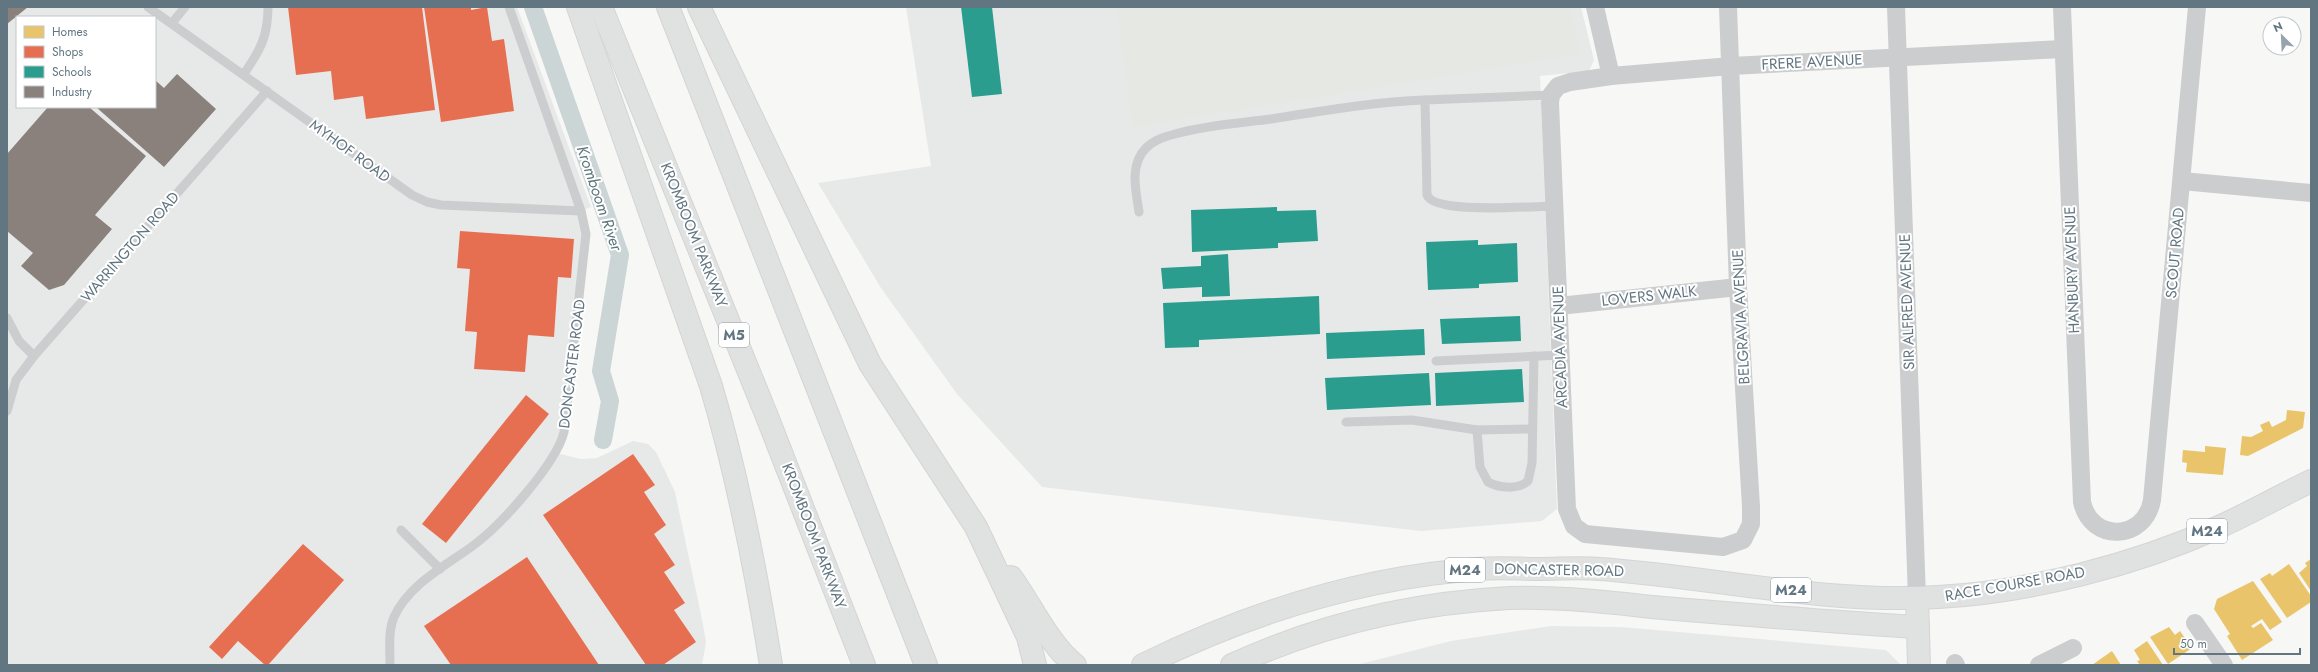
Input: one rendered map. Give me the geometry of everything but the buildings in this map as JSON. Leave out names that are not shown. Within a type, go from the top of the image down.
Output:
[{"type":"main road","points":[[578,7],[711,386],[730,449],[748,534],[771,665]]},
{"type":"main road","name":"KROMBOOM PARKWAY","points":[[601,7],[768,419],[864,665]]},
{"type":"main road","points":[[668,7],[926,665]]},
{"type":"main road","points":[[698,7],[870,364],[976,527],[1026,597],[1057,646],[1066,658],[1075,665]]},
{"type":"main road","name":"RACE COURSE ROAD","points":[[1917,598],[1962,595],[2047,582],[2099,569],[2184,541],[2219,527],[2311,481]]},
{"type":"main road","points":[[976,527],[1028,638],[1035,665]]},
{"type":"main road","name":"DONCASTER ROAD","points":[[1143,665],[1231,625],[1306,599],[1401,578],[1482,568],[1597,568],[1818,593],[1917,598]]},
{"type":"main road","name":"DONCASTER ROAD","points":[[1232,665],[1317,632],[1404,610],[1510,598],[1594,602],[1817,621],[1918,627]]},
{"type":"main road","points":[[1917,598],[1919,665]]},
{"type":"street","points":[[1595,7],[1611,76]]},
{"type":"street","name":"BELGRAVIA AVENUE","points":[[1660,542],[1729,547],[1743,540],[1751,524],[1752,507],[1738,287],[1728,7]]},
{"type":"street","name":"SIR ALFRED AVENUE","points":[[1896,7],[1917,598]]},
{"type":"street","name":"HANBURY AVENUE","points":[[2062,7],[2082,502],[2085,515],[2097,526]]},
{"type":"street","name":"SCOUT ROAD","points":[[2097,526],[2114,532],[2131,529],[2144,520],[2149,513],[2152,500],[2197,7]]},
{"type":"street","name":"FRERE AVENUE","points":[[1556,90],[1611,76],[1731,66],[2063,49]]},
{"type":"street","name":"ARCADIA AVENUE","points":[[1556,90],[1554,206],[1567,509],[1570,518],[1580,532],[1585,534],[1660,542]]},
{"type":"street","points":[[2182,181],[2311,193]]},
{"type":"street","name":"LOVERS WALK","points":[[1559,306],[1738,287]]},
{"type":"street","points":[[2195,623],[2224,665]]},
{"type":"street","points":[[2039,665],[2073,648]]},
{"type":"lane","name":"MYHOF ROAD","points":[[148,7],[412,195],[427,202],[441,205],[581,211]]},
{"type":"lane","points":[[172,23],[185,7]]},
{"type":"lane","points":[[244,74],[261,49],[265,37],[268,7]]},
{"type":"lane","name":"DONCASTER ROAD","points":[[390,665],[391,626],[395,616],[409,596],[440,569],[485,536],[549,464],[562,442],[578,320],[586,234],[581,211],[508,7]]},
{"type":"lane","points":[[1139,212],[1134,181],[1136,164],[1145,149],[1160,139],[1177,134],[1252,121],[1396,101],[1556,90]]},
{"type":"lane","name":"WARRINGTON ROAD","points":[[7,411],[12,380],[267,91]]},
{"type":"lane","points":[[1425,100],[1428,195],[1430,199],[1452,206],[1554,206]]},
{"type":"lane","points":[[7,319],[19,341],[34,356]]},
{"type":"lane","points":[[1436,361],[1561,355]]},
{"type":"lane","points":[[1477,430],[1483,476],[1488,482],[1500,486],[1516,486],[1528,481],[1532,463],[1534,356]]},
{"type":"lane","points":[[1346,422],[1412,420],[1477,430],[1532,429]]},
{"type":"lane","points":[[401,530],[440,569]]},
{"type":"shaded area","points":[[7,7],[517,7],[591,207],[581,211],[586,234],[578,320],[556,453],[581,459],[597,458],[633,441],[648,444],[656,452],[675,492],[706,642],[702,665],[7,665]]},
{"type":"shaded area","points":[[906,7],[1581,7],[1594,60],[1589,71],[1540,76],[1557,509],[1542,521],[1421,531],[1042,487],[957,394],[881,288],[818,183],[931,166]]},
{"type":"shaded area","points":[[1116,7],[1570,7],[1582,54],[1132,128]]},
{"type":"shaded area","points":[[1551,626],[1621,627],[1886,650],[1901,665],[1356,665],[1451,641]]},
{"type":"waterway","name":"Kromboom River","points":[[533,7],[620,255],[601,371],[610,401],[603,440]]}]
